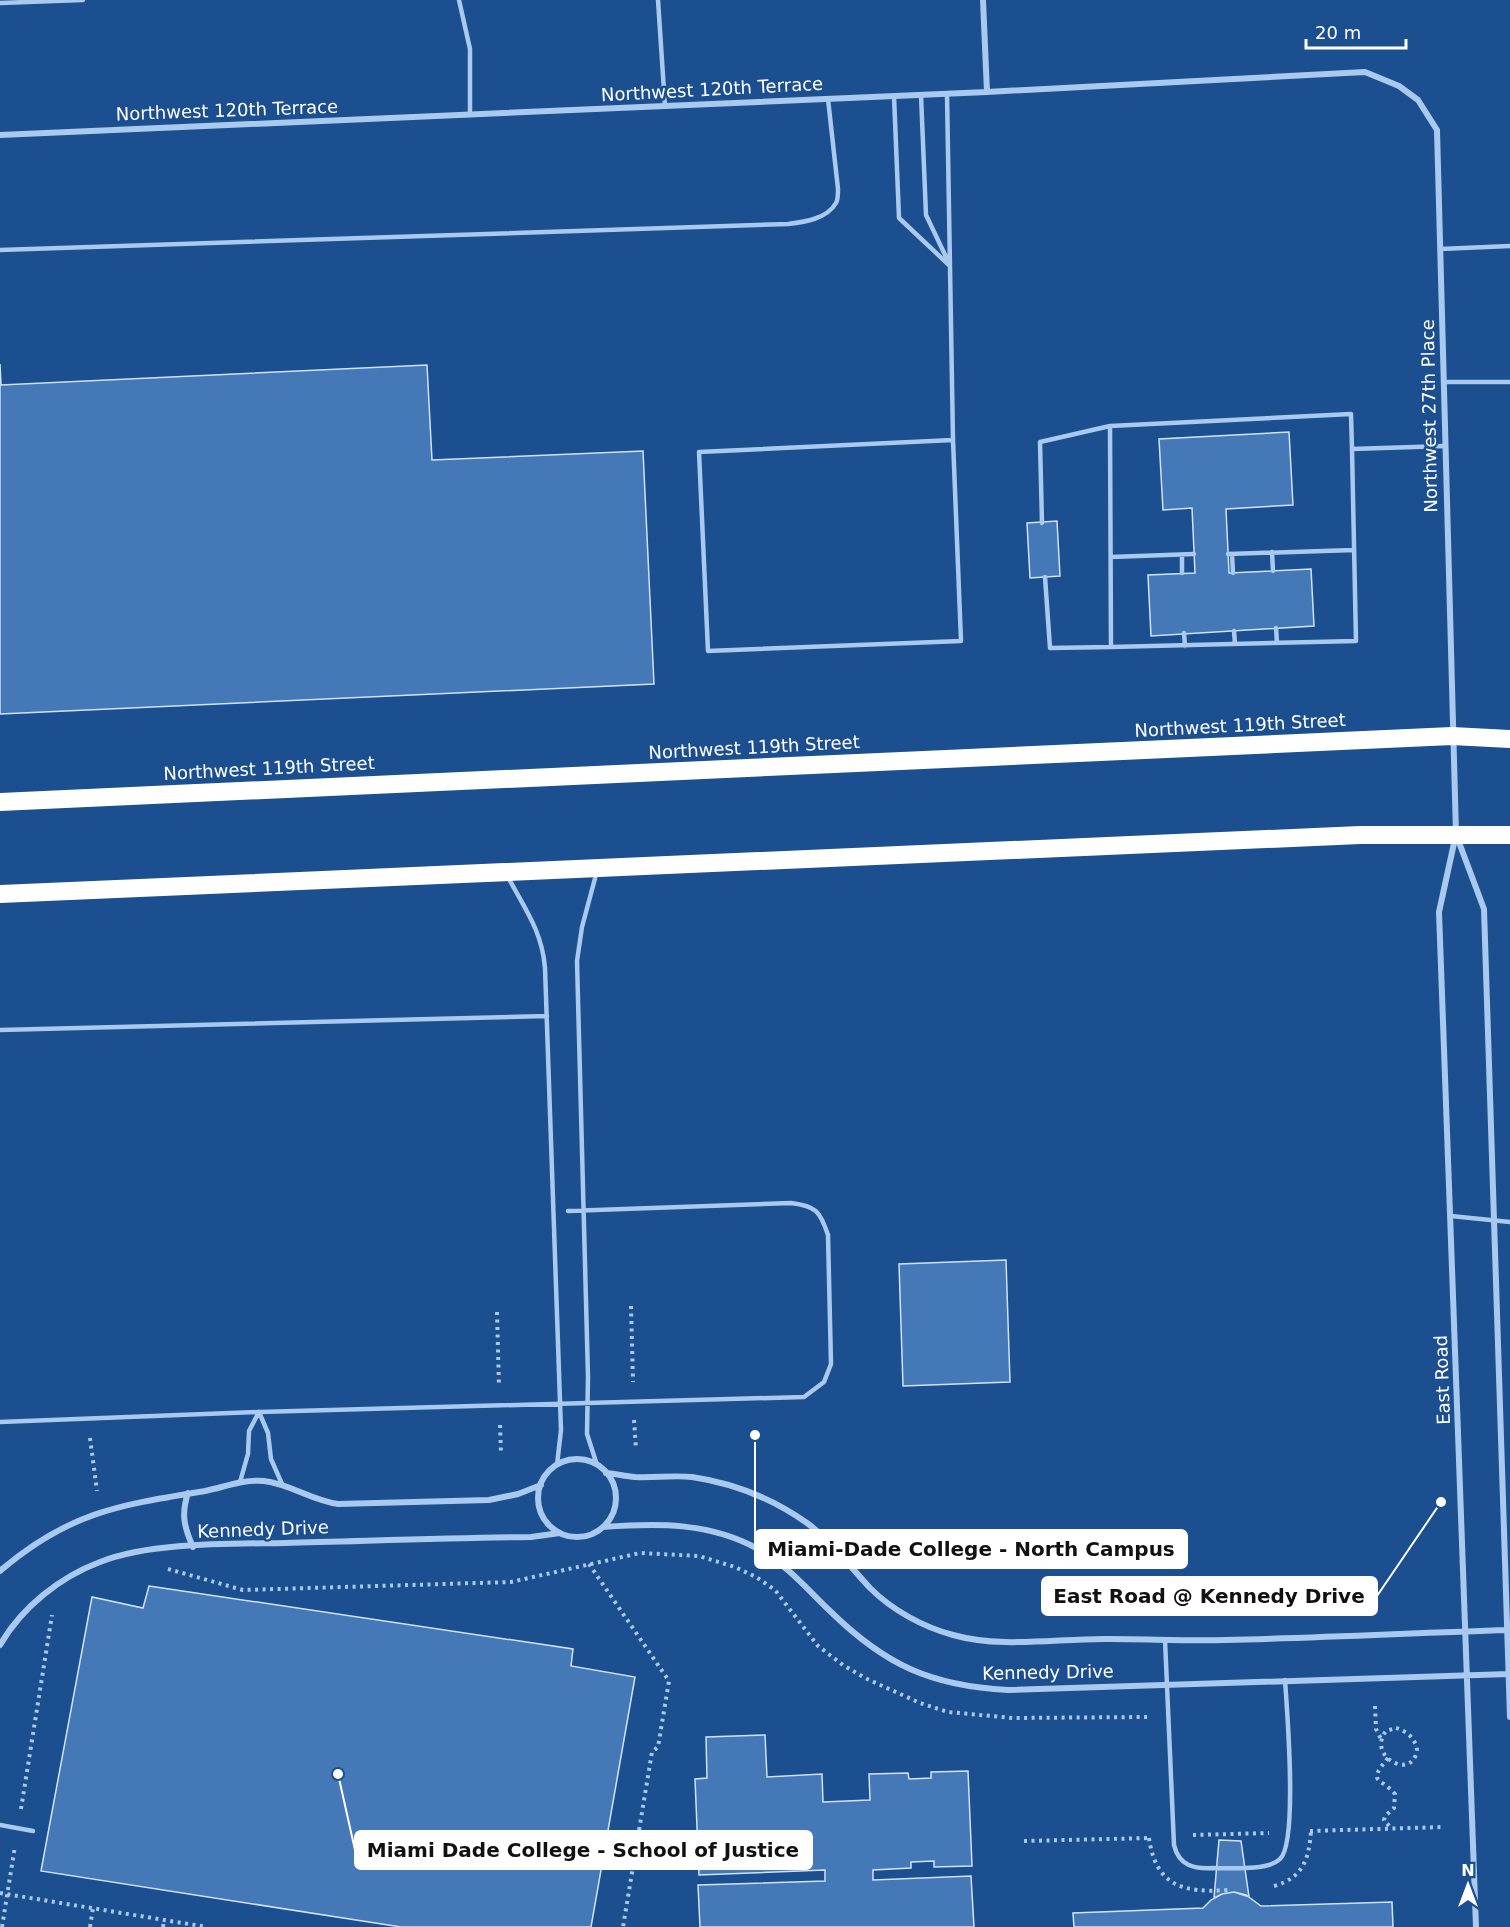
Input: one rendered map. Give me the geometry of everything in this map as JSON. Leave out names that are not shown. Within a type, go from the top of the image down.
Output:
[{"type":"highway","name":"Northwest 119th Street","points":[[0,802],[1452,736],[1510,739]]},
{"type":"highway","points":[[0,894],[1360,835],[1510,835]]},
{"type":"street","points":[[983,0],[987,92]]},
{"type":"street","name":"Northwest 120th Terrace","points":[[0,135],[947,94],[1365,72],[1399,86],[1418,100]]},
{"type":"street","name":"Northwest 27th Place","points":[[1418,100],[1437,130],[1452,736]]},
{"type":"street","name":"East Road","points":[[1452,736],[1456,834],[1439,912],[1476,1927]]},
{"type":"street","name":"East Road","points":[[1456,834],[1484,909],[1510,1718]]},
{"type":"street","points":[[560,1533],[550,1526],[542,1515],[538,1502],[541,1485],[544,1477],[557,1465],[578,1459],[597,1465],[606,1473],[615,1488],[614,1512],[603,1527]]},
{"type":"street","name":"Kennedy Drive","points":[[606,1473],[635,1477],[690,1477],[709,1480],[749,1492],[772,1502],[809,1524],[826,1538],[872,1589],[890,1605],[911,1618],[952,1635],[994,1641],[1224,1640],[1508,1630]]},
{"type":"street","name":"Kennedy Drive","points":[[0,1571],[48,1535],[77,1520],[125,1505],[240,1482],[260,1481],[282,1484],[323,1501],[338,1503],[489,1500],[518,1494],[541,1485]]},
{"type":"street","points":[[188,1493],[183,1517],[185,1530],[193,1547]]},
{"type":"street","name":"Kennedy Drive","points":[[0,1645],[22,1615],[45,1593],[85,1569],[125,1554],[257,1543],[531,1537],[560,1533],[573,1537],[586,1536],[603,1527],[647,1523],[707,1529],[735,1538],[772,1557],[805,1585],[841,1622],[890,1660],[926,1677],[965,1687],[1008,1690],[1509,1674]]},
{"type":"lane","points":[[0,3],[83,0]]},
{"type":"lane","points":[[459,0],[470,50],[470,115]]},
{"type":"lane","points":[[658,0],[665,106]]},
{"type":"lane","points":[[947,94],[953,440],[961,641],[708,651],[699,452],[953,440]]},
{"type":"lane","points":[[921,95],[926,214],[950,266]]},
{"type":"lane","points":[[894,96],[899,218],[950,266]]},
{"type":"lane","points":[[0,250],[807,222],[825,214],[836,203],[838,189],[828,99]]},
{"type":"lane","points":[[1440,249],[1510,246]]},
{"type":"lane","points":[[1443,382],[1510,382]]},
{"type":"lane","points":[[1042,523],[1040,442],[1110,426],[1351,414],[1356,640],[1050,648],[1045,577]]},
{"type":"lane","points":[[1110,426],[1111,647]]},
{"type":"lane","points":[[1352,449],[1445,446]]},
{"type":"lane","points":[[1233,573],[1230,554],[1354,550]]},
{"type":"lane","points":[[1272,552],[1273,571]]},
{"type":"lane","points":[[1111,557],[1194,554]]},
{"type":"lane","points":[[1182,555],[1182,573]]},
{"type":"lane","points":[[1276,628],[1277,643]]},
{"type":"lane","points":[[1234,631],[1234,644]]},
{"type":"lane","points":[[1184,633],[1185,645]]},
{"type":"lane","points":[[597,1465],[587,1434],[577,961],[582,927],[598,868]]},
{"type":"lane","points":[[505,872],[537,929],[543,947],[561,1430],[557,1465]]},
{"type":"lane","points":[[0,1030],[547,1016]]},
{"type":"lane","points":[[0,1422],[259,1412],[804,1397],[824,1382],[831,1365],[828,1235],[817,1210],[806,1204],[791,1203],[568,1210]]},
{"type":"lane","points":[[1451,1216],[1510,1222]]},
{"type":"lane","points":[[240,1482],[248,1454],[249,1431],[259,1412]]},
{"type":"lane","points":[[259,1412],[268,1433],[271,1459],[282,1484]]},
{"type":"lane","points":[[1165,1640],[1175,1852],[1178,1858],[1188,1866],[1211,1868],[1264,1866],[1278,1861],[1284,1854],[1288,1841],[1290,1777],[1285,1680]]},
{"type":"lane","points":[[0,1825],[33,1832]]},
{"type":"path","points":[[631,1306],[633,1386]]},
{"type":"path","points":[[497,1312],[500,1388]]},
{"type":"path","points":[[634,1418],[636,1449]]},
{"type":"path","points":[[88,1419],[97,1491]]},
{"type":"path","points":[[500,1425],[501,1454]]},
{"type":"path","points":[[158,1566],[243,1590],[512,1582],[640,1553],[660,1552],[699,1556],[735,1567],[775,1590],[818,1646],[843,1665],[891,1691],[948,1712],[1013,1718],[1149,1717]]},
{"type":"path","points":[[589,1564],[669,1681],[658,1747],[652,1752],[623,1927]]},
{"type":"path","points":[[20,1818],[53,1611]]},
{"type":"path","points":[[1375,1706],[1376,1729],[1381,1740]]},
{"type":"path","points":[[1396,1728],[1408,1734],[1417,1747],[1416,1755],[1405,1765],[1396,1764],[1383,1754],[1380,1747],[1381,1740],[1386,1731],[1396,1728]]},
{"type":"path","points":[[1388,1758],[1378,1772],[1377,1778],[1395,1794],[1394,1808],[1384,1820],[1392,1829]]},
{"type":"path","points":[[1307,1832],[1444,1827]]},
{"type":"path","points":[[1193,1835],[1269,1833]]},
{"type":"path","points":[[2,1927],[16,1836]]},
{"type":"path","points":[[1024,1841],[1154,1838]]},
{"type":"path","points":[[0,1893],[207,1927]]},
{"type":"path","points":[[90,1927],[93,1908]]},
{"type":"path","points":[[163,1927],[164,1920]]},
{"type":"building","points":[[0,364],[1,385],[427,365],[432,460],[643,451],[654,684],[0,714]]},
{"type":"building","points":[[1289,432],[1293,505],[1226,509],[1229,573],[1311,569],[1314,626],[1151,636],[1148,575],[1195,573],[1192,508],[1163,510],[1159,439]]},
{"type":"building","points":[[1057,521],[1060,576],[1030,578],[1027,523]]},
{"type":"building","points":[[1006,1260],[1010,1382],[903,1386],[899,1264]]},
{"type":"building","points":[[149,1586],[573,1649],[571,1666],[635,1677],[591,1927],[401,1927],[41,1871],[92,1597],[143,1608]]},
{"type":"building","points":[[765,1735],[767,1777],[822,1774],[823,1802],[870,1800],[869,1774],[908,1773],[909,1779],[931,1778],[931,1772],[968,1771],[972,1866],[934,1867],[934,1861],[911,1862],[911,1868],[873,1870],[873,1880],[971,1876],[974,1927],[700,1927],[698,1885],[825,1881],[825,1870],[699,1875],[695,1779],[707,1778],[706,1737]]},
{"type":"building","points":[[1219,1840],[1241,1841],[1249,1897],[1234,1892],[1214,1898]]},
{"type":"building","points":[[1234,1892],[1246,1895],[1261,1906],[1392,1902],[1393,1927],[1074,1927],[1073,1913],[1203,1908],[1222,1894]]},
{"type":"place","name":"Miami-Dade College - North Campus","points":[[755,1435]]},
{"type":"place","name":"East Road @ Kennedy Drive","points":[[1441,1502]]},
{"type":"place","name":"Miami Dade College - School of Justice","points":[[338,1774]]}]
